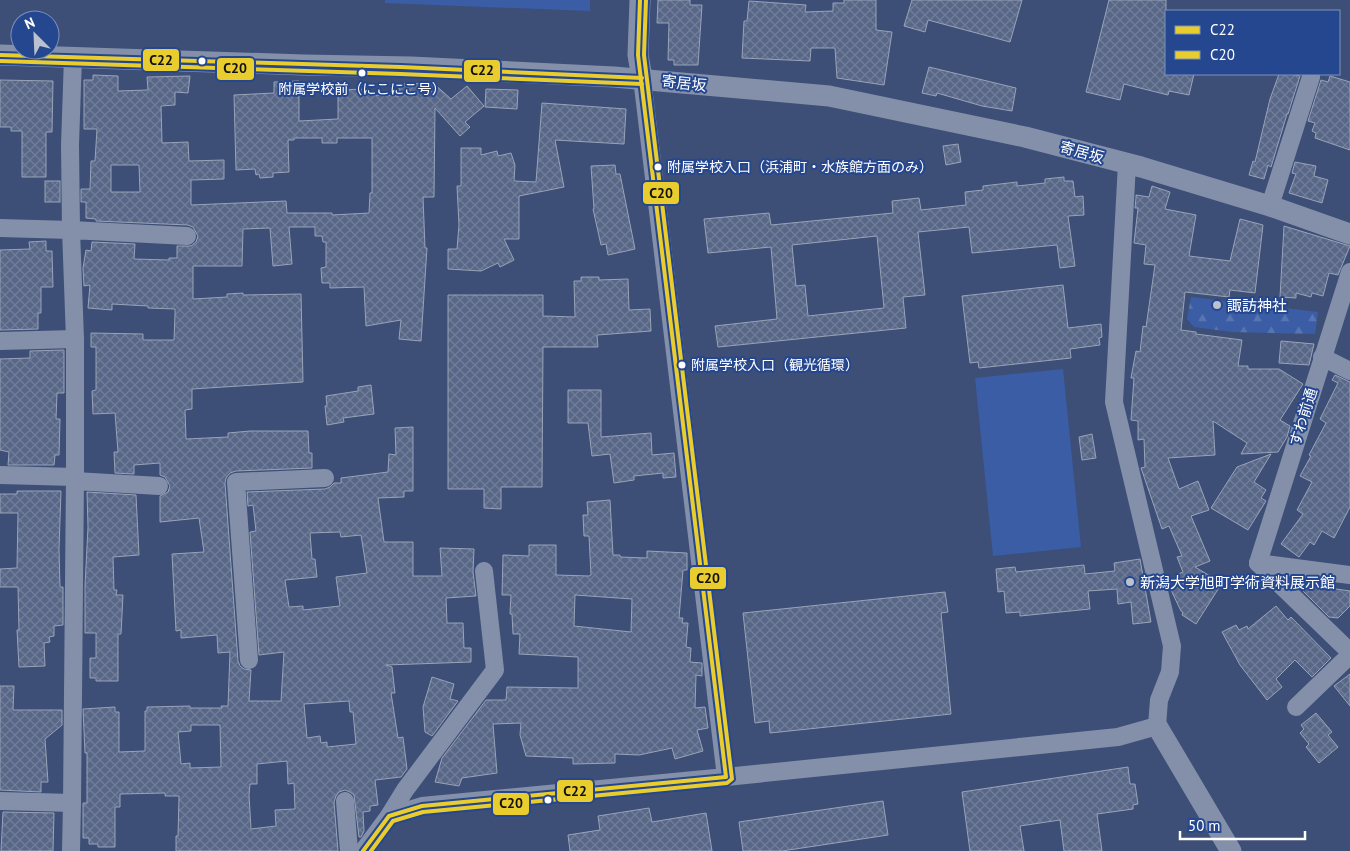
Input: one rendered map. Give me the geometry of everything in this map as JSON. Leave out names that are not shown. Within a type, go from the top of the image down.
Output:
[{"type":"street","points":[[640,0],[638,55],[726,777]]},
{"type":"street","name":"寄居坂","points":[[0,55],[285,65],[411,67],[642,78],[830,96],[1025,137],[1127,164],[1270,206],[1350,234]]},
{"type":"street","points":[[71,851],[75,479],[75,340],[70,145],[73,58]]},
{"type":"street","points":[[1270,206],[1311,77]]},
{"type":"street","points":[[1127,164],[1114,402],[1172,646],[1170,672],[1159,700],[1157,726],[1231,851]]},
{"type":"street","points":[[0,228],[187,236]]},
{"type":"street","name":"すわ前通","points":[[1258,563],[1350,272]]},
{"type":"street","points":[[0,341],[75,340]]},
{"type":"street","points":[[1322,356],[1350,371]]},
{"type":"street","points":[[0,475],[159,486]]},
{"type":"street","points":[[249,660],[236,482],[326,478]]},
{"type":"street","points":[[1258,563],[1350,575]]},
{"type":"street","points":[[1258,563],[1350,653],[1296,706]]},
{"type":"street","points":[[363,851],[389,816],[405,790],[494,670],[484,572]]},
{"type":"street","points":[[389,816],[422,806],[1118,737],[1157,726]]},
{"type":"street","points":[[345,800],[350,851]]},
{"type":"street","points":[[0,801],[72,802]]},
{"type":"green space","points":[[385,0],[590,0],[590,11],[385,3]]},
{"type":"green space","points":[[1191,297],[1318,312],[1315,334],[1232,332],[1194,327],[1187,319]]},
{"type":"green space","points":[[1063,369],[1081,547],[993,556],[975,378]]},
{"type":"building","points":[[658,0],[690,0],[690,5],[702,5],[698,65],[674,65],[674,60],[668,60],[669,23],[657,23]]},
{"type":"building","points":[[844,0],[876,0],[876,30],[892,32],[884,85],[837,78],[835,48],[811,48],[810,61],[742,58],[744,21],[747,21],[749,1],[806,5],[805,12],[833,11],[833,3],[844,3]]},
{"type":"building","points":[[912,0],[1022,0],[1010,42],[928,20],[925,32],[904,26]]},
{"type":"building","points":[[1109,0],[1166,0],[1165,75],[1194,75],[1189,95],[1169,91],[1168,95],[1124,84],[1120,100],[1086,92]]},
{"type":"building","points":[[929,67],[1016,88],[1012,111],[982,106],[937,93],[936,96],[922,93]]},
{"type":"building","points":[[93,75],[118,76],[118,91],[148,90],[147,77],[190,76],[188,93],[175,92],[175,105],[161,106],[162,143],[188,142],[189,161],[224,160],[224,179],[191,180],[191,205],[286,201],[287,213],[332,213],[332,215],[369,213],[370,193],[372,193],[372,138],[337,138],[337,143],[322,143],[322,138],[294,138],[294,140],[288,140],[289,172],[273,173],[273,177],[260,178],[259,174],[256,175],[255,169],[236,170],[234,95],[274,93],[274,82],[299,81],[299,121],[338,119],[338,90],[368,89],[368,95],[399,96],[399,84],[433,83],[451,99],[467,86],[484,106],[465,122],[470,127],[460,136],[435,108],[434,197],[423,197],[425,248],[427,248],[421,341],[399,339],[401,320],[366,326],[364,287],[330,288],[330,283],[322,283],[321,268],[326,267],[326,242],[323,242],[322,236],[315,236],[315,227],[289,227],[292,264],[273,266],[270,228],[243,229],[242,266],[193,266],[193,299],[227,297],[227,294],[243,293],[243,295],[301,294],[303,382],[192,389],[192,409],[185,410],[186,439],[228,437],[228,433],[250,431],[308,431],[309,453],[312,453],[312,468],[236,471],[230,473],[226,478],[238,661],[244,669],[251,670],[249,701],[281,701],[284,652],[259,655],[250,532],[256,531],[253,505],[248,506],[247,492],[325,489],[334,483],[341,483],[341,478],[388,472],[389,454],[396,455],[395,428],[413,427],[413,491],[404,491],[404,497],[378,498],[384,542],[413,542],[413,576],[442,576],[440,548],[474,549],[473,572],[476,596],[446,598],[447,623],[463,623],[464,648],[471,648],[471,662],[386,665],[392,667],[395,693],[391,693],[398,738],[403,737],[407,769],[401,777],[375,780],[378,805],[370,806],[370,811],[363,812],[364,831],[361,837],[359,837],[354,795],[345,790],[339,792],[334,802],[338,851],[176,851],[179,796],[165,796],[165,793],[120,794],[120,807],[115,807],[115,847],[98,847],[98,844],[89,844],[89,838],[83,838],[83,803],[87,803],[87,753],[85,753],[83,709],[115,707],[115,712],[119,712],[119,752],[145,751],[145,711],[147,711],[147,707],[190,706],[190,708],[222,708],[221,706],[228,706],[230,652],[218,653],[217,635],[181,638],[181,630],[176,631],[172,554],[204,552],[199,518],[160,522],[160,496],[168,492],[170,486],[165,477],[160,475],[160,463],[134,465],[134,474],[115,473],[114,452],[118,452],[115,413],[93,414],[92,391],[96,390],[96,347],[91,347],[91,333],[143,334],[143,340],[174,340],[175,309],[112,304],[112,310],[88,308],[90,285],[84,286],[83,268],[86,250],[91,251],[92,242],[135,244],[134,259],[169,260],[169,258],[177,258],[177,246],[191,246],[196,242],[198,236],[193,227],[188,225],[96,221],[96,219],[86,218],[86,202],[81,202],[81,189],[90,189],[91,161],[95,161],[97,129],[84,129],[84,80],[93,80]],"holes":[[[111,165],[139,165],[140,192],[111,192]],[[340,532],[341,537],[361,535],[367,573],[336,577],[340,606],[303,610],[303,606],[289,607],[285,580],[317,577],[315,559],[312,559],[310,533]],[[349,701],[350,712],[353,712],[356,744],[327,747],[327,742],[321,743],[320,736],[307,738],[304,704]],[[191,725],[220,725],[221,767],[190,768],[190,763],[181,764],[178,732],[191,731]],[[287,761],[288,784],[294,783],[295,809],[275,810],[276,826],[251,829],[250,784],[257,784],[257,764]]]},
{"type":"building","points":[[1279,75],[1300,76],[1271,167],[1268,165],[1264,179],[1249,175],[1253,161],[1255,162],[1270,99]]},
{"type":"building","points":[[1330,76],[1350,82],[1350,150],[1315,138],[1316,133],[1312,131],[1315,123],[1308,121],[1321,80],[1328,82]]},
{"type":"building","points":[[0,80],[53,81],[52,132],[46,132],[46,177],[22,177],[22,131],[11,131],[11,127],[0,127]]},
{"type":"building","points":[[486,89],[518,90],[517,109],[485,107]]},
{"type":"building","points":[[542,103],[626,109],[624,144],[555,140],[564,187],[519,196],[519,239],[504,239],[514,260],[500,267],[498,263],[481,271],[448,269],[448,249],[457,249],[459,225],[457,186],[461,186],[461,148],[481,148],[481,155],[497,151],[498,156],[511,153],[515,165],[514,181],[536,182]]},
{"type":"building","points":[[958,144],[961,162],[946,165],[943,146]]},
{"type":"building","points":[[1295,162],[1316,166],[1314,176],[1328,180],[1322,203],[1289,193],[1296,174],[1292,173]]},
{"type":"building","points":[[615,165],[616,174],[620,174],[635,249],[608,255],[606,244],[601,245],[593,209],[591,166]]},
{"type":"building","points":[[1064,177],[1064,181],[1073,181],[1075,197],[1083,196],[1084,215],[1068,216],[1075,266],[1060,268],[1057,245],[972,253],[969,227],[918,232],[925,295],[903,297],[906,328],[718,347],[715,326],[777,319],[771,247],[708,253],[704,219],[769,213],[771,225],[893,213],[892,201],[919,198],[921,210],[966,205],[965,192],[983,190],[983,186],[1017,182],[1017,186],[1045,183],[1045,179]],"holes":[[[877,236],[884,308],[808,316],[805,285],[796,286],[792,245]]]},
{"type":"building","points":[[45,181],[60,181],[60,202],[45,202]]},
{"type":"building","points":[[1152,186],[1170,192],[1165,209],[1196,215],[1189,256],[1230,261],[1240,219],[1263,225],[1255,293],[1230,290],[1229,297],[1185,292],[1181,330],[1196,332],[1196,334],[1242,340],[1238,366],[1248,366],[1248,369],[1279,369],[1303,384],[1280,420],[1290,426],[1287,437],[1278,452],[1241,454],[1247,443],[1213,421],[1215,455],[1168,458],[1179,489],[1198,481],[1209,510],[1191,516],[1210,561],[1195,567],[1222,583],[1196,624],[1182,615],[1183,612],[1170,588],[1181,580],[1178,574],[1183,572],[1177,557],[1182,556],[1169,526],[1162,529],[1141,468],[1145,467],[1144,439],[1138,440],[1138,421],[1131,420],[1134,378],[1131,378],[1136,351],[1140,352],[1143,326],[1146,327],[1155,265],[1144,264],[1146,245],[1134,243],[1138,208],[1135,208],[1136,195],[1149,197]]},
{"type":"building","points":[[1284,226],[1350,246],[1338,275],[1329,273],[1323,296],[1312,293],[1311,297],[1296,293],[1296,298],[1280,297]]},
{"type":"building","points":[[46,241],[46,251],[52,251],[53,287],[41,287],[41,313],[38,313],[38,329],[0,330],[0,250],[30,249],[29,242]]},
{"type":"building","points":[[581,277],[599,277],[599,280],[628,279],[629,310],[650,309],[651,331],[597,335],[598,347],[543,347],[542,487],[501,487],[501,509],[484,508],[484,489],[448,489],[448,295],[543,295],[543,316],[575,317],[574,281],[581,281]]},
{"type":"building","points":[[1063,285],[1068,328],[1101,324],[1102,337],[1099,338],[1100,345],[1070,349],[1071,358],[979,368],[978,362],[970,363],[962,296]]},
{"type":"building","points":[[1281,341],[1314,344],[1309,365],[1279,363]]},
{"type":"building","points":[[64,350],[64,393],[57,393],[56,419],[60,419],[59,455],[55,455],[54,465],[8,465],[9,452],[0,450],[0,359],[30,358],[30,351]]},
{"type":"building","points":[[1335,375],[1350,382],[1350,507],[1334,538],[1322,531],[1314,545],[1310,542],[1299,557],[1281,544],[1303,514],[1297,510],[1312,482],[1300,476],[1326,423],[1320,419],[1338,383],[1332,380]]},
{"type":"building","points":[[371,385],[374,414],[343,418],[344,422],[327,425],[326,396],[358,391],[358,387]]},
{"type":"building","points":[[568,390],[601,390],[601,437],[651,433],[652,455],[674,453],[676,477],[663,478],[663,473],[634,476],[634,480],[614,483],[610,454],[592,456],[588,423],[568,423]]},
{"type":"building","points":[[1092,434],[1096,458],[1082,460],[1079,437]]},
{"type":"building","points":[[1271,454],[1254,482],[1266,490],[1261,498],[1266,501],[1248,530],[1211,508],[1237,467]]},
{"type":"building","points":[[17,491],[61,491],[59,549],[60,587],[63,587],[63,625],[54,626],[54,636],[49,637],[50,642],[44,643],[45,666],[19,667],[17,630],[19,630],[18,587],[0,587],[0,569],[17,568],[18,513],[0,513],[0,494],[17,494]]},
{"type":"building","points":[[87,492],[136,495],[139,555],[113,557],[114,590],[117,590],[116,595],[123,595],[121,634],[118,634],[118,681],[96,681],[96,678],[90,678],[90,658],[96,658],[96,633],[85,633]]},
{"type":"building","points":[[610,500],[613,555],[647,558],[647,551],[687,553],[687,570],[683,570],[679,618],[683,618],[682,623],[688,623],[686,647],[691,648],[690,662],[702,663],[702,676],[696,675],[695,708],[705,707],[708,728],[697,730],[703,751],[675,759],[672,748],[639,755],[615,754],[615,763],[573,764],[573,758],[526,756],[520,735],[521,723],[493,724],[497,773],[462,778],[459,786],[435,782],[442,758],[486,700],[506,700],[507,687],[578,688],[578,657],[519,654],[520,634],[513,634],[512,614],[510,614],[511,595],[502,595],[503,555],[529,556],[529,545],[556,545],[556,575],[591,575],[589,536],[584,536],[583,515],[588,515],[587,502]],"holes":[[[575,595],[632,599],[631,632],[574,626]]]},
{"type":"building","points":[[1140,559],[1151,622],[1133,624],[1131,602],[1118,604],[1117,589],[1088,591],[1090,609],[1020,616],[1020,612],[1006,613],[1004,591],[998,592],[996,569],[1015,567],[1016,572],[1084,565],[1085,574],[1115,571],[1114,563]]},
{"type":"building","points":[[1295,583],[1350,591],[1350,606],[1338,618],[1329,617]]},
{"type":"building","points":[[945,592],[948,612],[941,613],[951,714],[770,733],[769,721],[755,723],[743,613]]},
{"type":"building","points":[[1276,606],[1288,620],[1291,617],[1331,658],[1312,677],[1295,660],[1276,679],[1282,687],[1267,700],[1240,665],[1222,632],[1236,625],[1239,630],[1247,626],[1248,629]]},
{"type":"building","points":[[1350,674],[1350,706],[1334,686]]},
{"type":"building","points":[[432,677],[454,684],[450,699],[458,701],[432,736],[425,732],[423,707]]},
{"type":"building","points":[[0,686],[14,686],[13,710],[62,710],[62,725],[45,739],[48,782],[41,782],[41,792],[0,790]]},
{"type":"building","points":[[1316,713],[1332,732],[1328,735],[1338,747],[1319,763],[1306,747],[1309,744],[1300,733],[1304,729],[1301,725]]},
{"type":"building","points":[[1128,767],[1130,784],[1135,784],[1138,804],[1133,805],[1133,809],[1097,814],[1102,851],[1064,851],[1060,820],[1020,826],[1024,851],[970,851],[962,792]]},
{"type":"building","points":[[883,801],[888,835],[782,851],[743,851],[739,822]]},
{"type":"building","points":[[649,808],[652,822],[706,813],[712,851],[570,851],[568,835],[600,830],[598,816]]},
{"type":"building","points":[[3,812],[54,813],[53,851],[1,851]]},
{"type":"transit line","name":"C22","points":[[363,851],[389,816],[422,806],[726,777],[638,55],[640,0]]},
{"type":"transit line","name":"C20","points":[[371,851],[393,821],[423,812],[727,783],[732,779],[644,55],[646,0]]},
{"type":"transit line","name":"C22","points":[[0,55],[401,67],[642,78]]},
{"type":"transit line","name":"C20","points":[[0,61],[642,84]]},
{"type":"place","name":"附属学校前（にこにこ号）","points":[[362,73]]},
{"type":"place","name":"附属学校入口（浜浦町・水族館方面のみ）","points":[[658,167]]},
{"type":"place","name":"諏訪神社","points":[[1217,305]]},
{"type":"place","name":"附属学校入口（観光循環）","points":[[682,365]]},
{"type":"place","name":"新潟大学旭町学術資料展示館","points":[[1130,582]]}]
